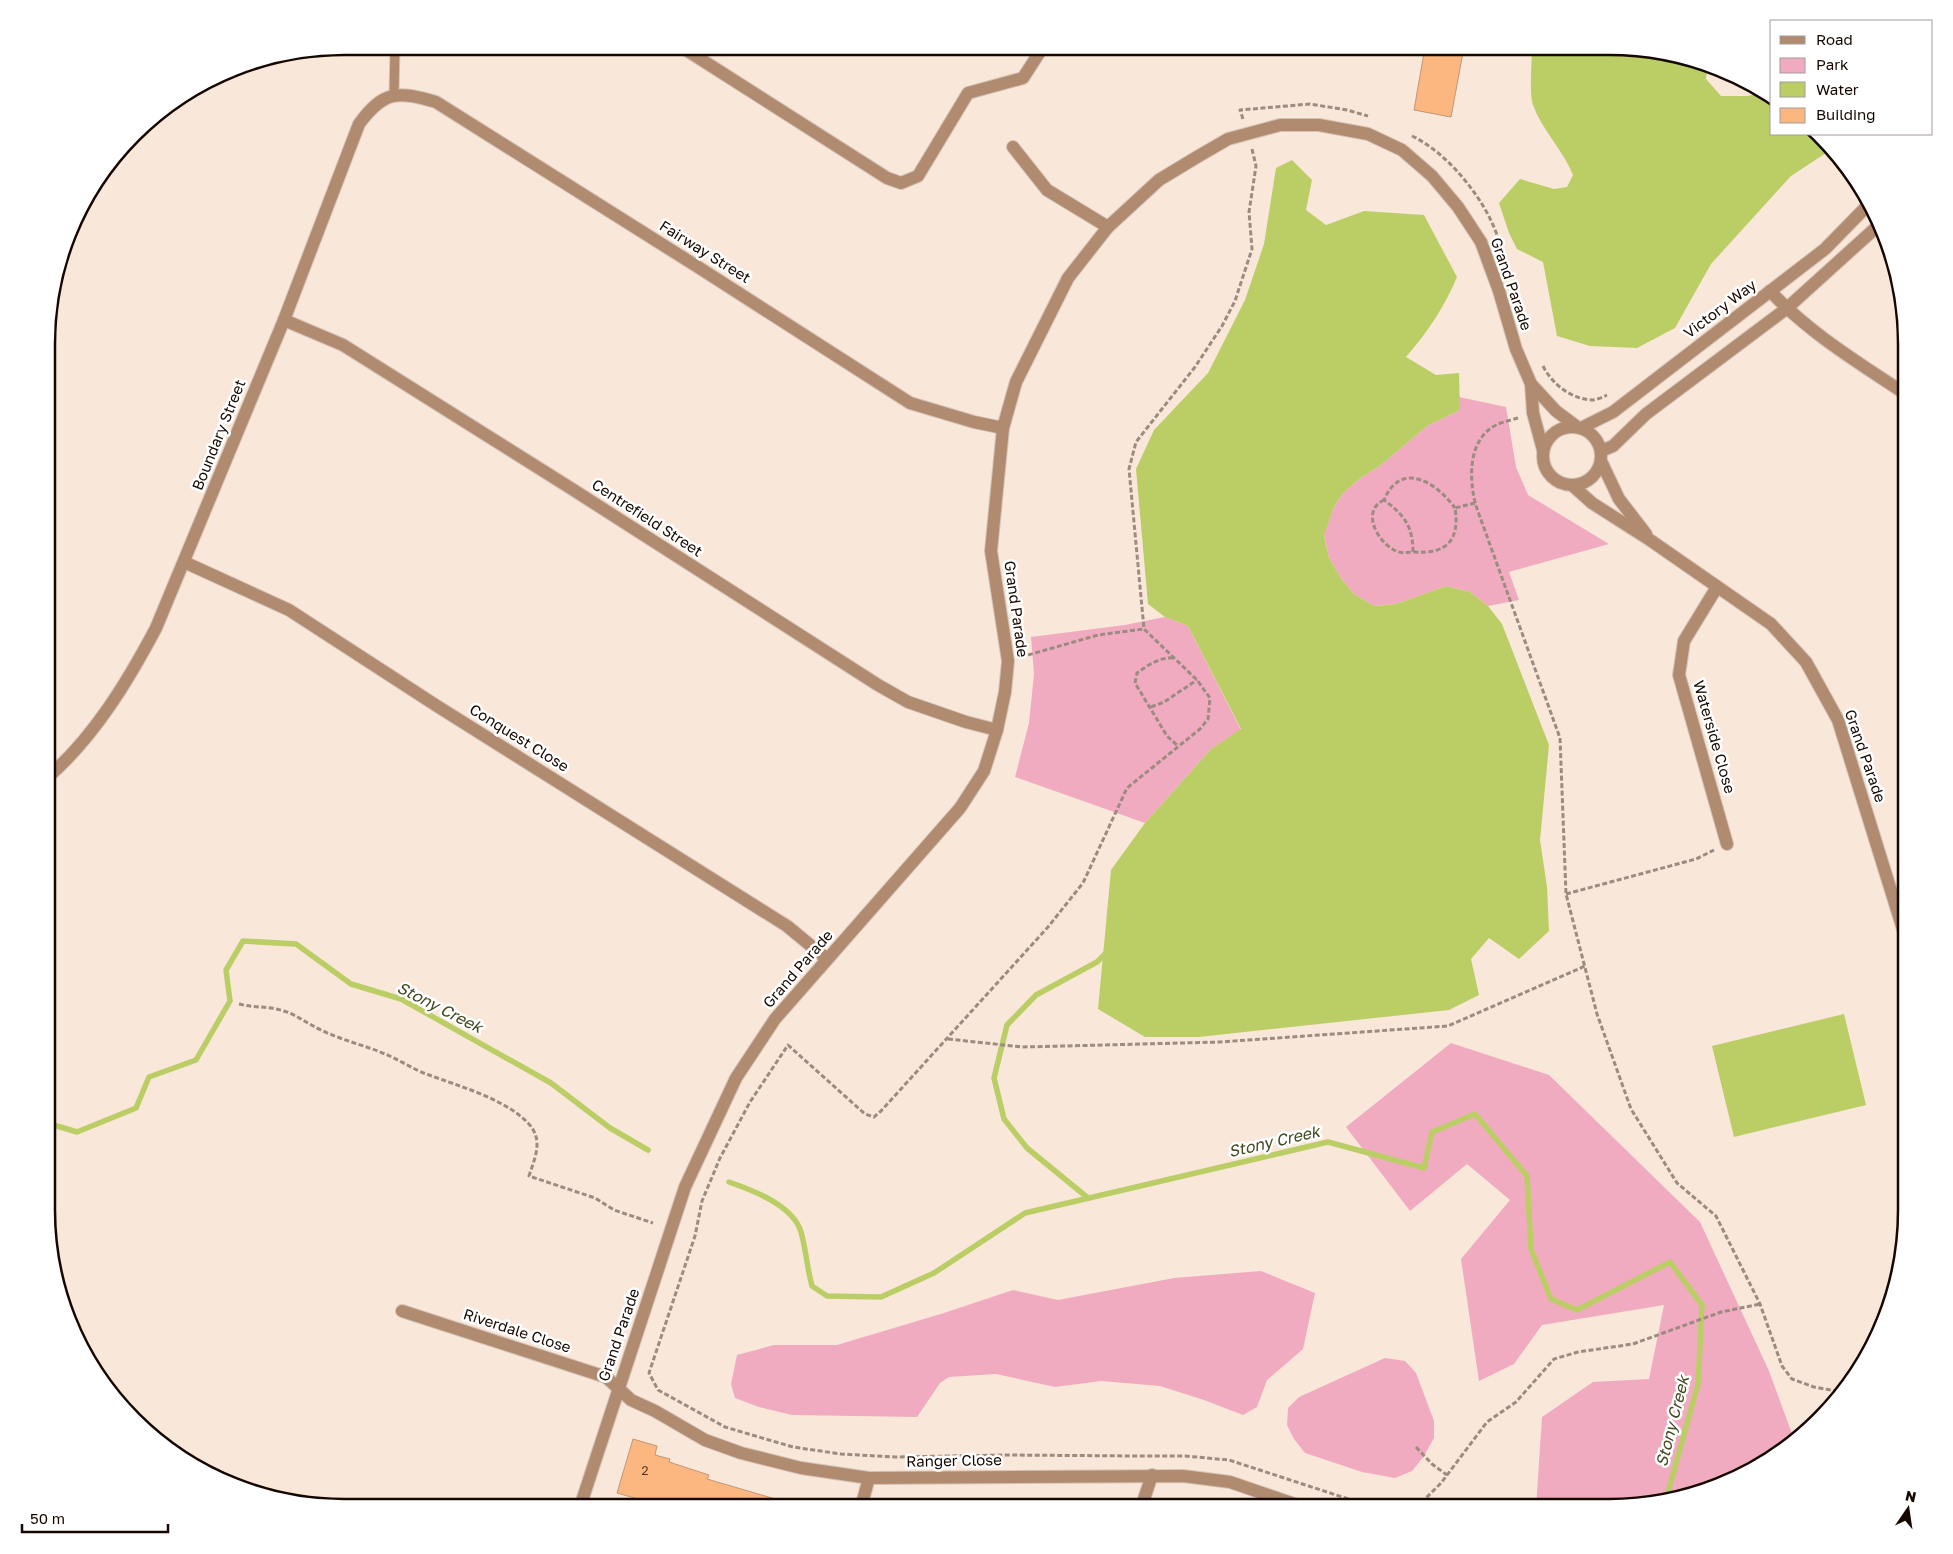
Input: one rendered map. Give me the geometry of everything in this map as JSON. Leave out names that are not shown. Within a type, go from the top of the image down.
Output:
[{"type":"street","points":[[694,55],[887,178],[901,183],[918,176],[968,92],[1023,78],[1038,55]]},
{"type":"street","name":"Boundary Street","points":[[55,770],[87,736],[136,664],[156,628],[284,320],[359,124],[370,109],[394,94]]},
{"type":"street","name":"Fairway Street","points":[[394,94],[410,94],[436,102],[715,277],[910,403],[974,422],[1003,428]]},
{"type":"street","name":"Grand Parade","points":[[583,1499],[685,1187],[736,1078],[775,1019],[960,808],[984,771],[997,730],[1006,692],[1008,661],[991,551],[1003,428],[1016,382],[1045,322],[1068,278],[1108,227],[1159,180],[1228,139],[1280,125],[1319,125],[1368,134],[1402,150],[1432,176],[1458,206],[1481,242],[1499,291],[1516,349],[1531,384],[1533,413],[1544,450]]},
{"type":"street","points":[[1013,147],[1047,190],[1108,227]]},
{"type":"street","name":"Victory Way","points":[[1578,427],[1613,412],[1825,249],[1864,209]]},
{"type":"street","points":[[1601,456],[1646,414],[1786,309],[1874,229]]},
{"type":"street","points":[[1770,292],[1809,329],[1898,389]]},
{"type":"street","name":"Centrefield Street","points":[[284,320],[352,350],[878,685],[908,702],[966,722],[997,730]]},
{"type":"street","name":"Grand Parade","points":[[1531,384],[1556,411],[1578,427]]},
{"type":"street","points":[[1578,427],[1591,434],[1598,442],[1601,456],[1598,470],[1591,478],[1582,483],[1572,485],[1562,483],[1550,474],[1544,460],[1544,450],[1547,441],[1554,433],[1563,428],[1578,427]]},
{"type":"street","name":"Grand Parade","points":[[1601,456],[1619,499],[1650,540]]},
{"type":"street","name":"Grand Parade","points":[[1572,485],[1592,503],[1650,540],[1771,624],[1806,662],[1838,720],[1898,913]]},
{"type":"street","name":"Conquest Close","points":[[184,562],[289,610],[788,926],[827,960]]},
{"type":"street","name":"Waterside Close","points":[[1717,587],[1684,641],[1679,675],[1727,844]]},
{"type":"street","name":"Riverdale Close","points":[[402,1311],[606,1377],[618,1388]]},
{"type":"street","name":"Ranger Close","points":[[618,1388],[631,1400],[655,1411],[705,1440],[741,1453],[801,1468],[869,1478],[1183,1476],[1230,1482],[1280,1499]]},
{"type":"street","points":[[1144,1499],[1152,1475]]},
{"type":"street","points":[[863,1499],[869,1478]]},
{"type":"lane","points":[[394,94],[395,55]]},
{"type":"path","points":[[1240,110],[1310,104],[1347,110],[1376,118]]},
{"type":"path","points":[[1412,136],[1421,140],[1460,172],[1494,225],[1499,240]]},
{"type":"path","points":[[1254,155],[1256,166],[1249,212],[1252,249],[1235,301],[1222,326],[1195,366],[1136,442],[1129,469],[1144,629],[1197,680],[1210,698],[1208,718],[1200,729],[1127,788],[1083,883],[1048,928],[948,1039],[874,1117],[865,1114],[788,1045],[750,1102],[720,1158],[702,1201],[695,1236],[649,1373],[658,1390],[725,1427],[793,1447],[841,1454],[895,1457],[1005,1455],[1185,1456],[1229,1460],[1348,1499]]},
{"type":"path","points":[[1542,364],[1549,378],[1567,392],[1593,400],[1614,392]]},
{"type":"path","points":[[1517,419],[1495,426],[1479,440],[1472,464],[1471,484],[1475,503],[1560,738],[1566,894],[1598,1014],[1631,1109],[1677,1183],[1716,1216],[1760,1304],[1782,1366],[1792,1379],[1814,1387],[1834,1391]]},
{"type":"path","points":[[1409,478],[1423,480],[1437,488],[1455,508],[1457,521],[1455,533],[1448,545],[1437,552],[1404,554],[1394,550],[1377,534],[1372,518],[1372,510],[1378,503],[1384,500],[1389,489],[1396,482],[1409,478]]},
{"type":"path","points":[[1384,500],[1398,511],[1409,526],[1413,540],[1413,552]]},
{"type":"path","points":[[1455,508],[1475,503]]},
{"type":"path","points":[[1028,655],[1098,635],[1144,629]]},
{"type":"path","points":[[1174,658],[1165,657],[1137,673],[1135,683],[1167,736],[1178,746]]},
{"type":"path","points":[[1151,708],[1164,702],[1197,680]]},
{"type":"path","points":[[1566,894],[1696,858],[1727,844]]},
{"type":"path","points":[[948,1039],[1022,1047],[1220,1042],[1448,1026],[1585,966]]},
{"type":"path","points":[[239,1004],[252,1007],[265,1006],[285,1011],[321,1030],[387,1054],[427,1074],[466,1087],[506,1107],[528,1123],[535,1135],[538,1147],[529,1176],[595,1198],[614,1210],[653,1223]]},
{"type":"path","points":[[1424,1499],[1447,1475],[1487,1422],[1516,1402],[1554,1358],[1578,1352],[1633,1344],[1721,1312],[1760,1304]]},
{"type":"path","points":[[1416,1448],[1432,1464],[1447,1475]]},
{"type":"green space","points":[[1459,397],[1506,407],[1516,467],[1528,495],[1609,544],[1509,572],[1519,600],[1488,606],[1470,592],[1446,586],[1396,604],[1374,606],[1354,594],[1341,578],[1329,558],[1324,534],[1334,507],[1343,493],[1362,477],[1381,465],[1427,426],[1460,410]]},
{"type":"green space","points":[[1165,617],[1188,626],[1241,730],[1211,749],[1145,823],[1015,777],[1029,723],[1034,674],[1031,637],[1125,625]]},
{"type":"green space","points":[[1451,1043],[1549,1075],[1700,1222],[1769,1371],[1792,1433],[1770,1450],[1737,1469],[1702,1484],[1684,1489],[1647,1497],[1537,1499],[1542,1417],[1593,1382],[1649,1379],[1664,1305],[1542,1325],[1514,1364],[1479,1381],[1461,1259],[1510,1200],[1467,1164],[1410,1211],[1346,1127]]},
{"type":"green space","points":[[1261,1271],[1315,1293],[1303,1349],[1267,1380],[1257,1407],[1243,1415],[1160,1386],[1101,1381],[1055,1387],[996,1374],[949,1377],[940,1383],[917,1417],[792,1415],[759,1407],[735,1398],[731,1384],[737,1355],[774,1345],[837,1345],[1013,1290],[1058,1300],[1174,1278]]},
{"type":"green space","points":[[1385,1358],[1405,1361],[1416,1373],[1434,1421],[1434,1438],[1424,1456],[1412,1471],[1395,1478],[1362,1472],[1305,1453],[1294,1439],[1287,1425],[1288,1408],[1299,1397]]},
{"type":"water","points":[[1532,55],[1647,57],[1684,65],[1707,72],[1706,79],[1721,96],[1755,94],[1770,104],[1770,135],[1808,135],[1826,153],[1791,176],[1711,264],[1675,328],[1637,348],[1590,346],[1557,336],[1543,262],[1517,249],[1509,233],[1499,203],[1520,179],[1554,189],[1567,187],[1573,175],[1537,114],[1533,105],[1531,85]]},
{"type":"water","points":[[1292,160],[1312,180],[1306,210],[1326,225],[1364,211],[1424,215],[1457,277],[1435,319],[1406,357],[1436,375],[1459,373],[1460,410],[1427,426],[1381,465],[1362,477],[1343,493],[1334,507],[1324,535],[1329,558],[1341,578],[1354,594],[1374,606],[1396,604],[1446,586],[1470,592],[1488,606],[1502,624],[1549,745],[1540,840],[1547,887],[1549,931],[1519,959],[1489,938],[1471,959],[1479,995],[1449,1010],[1199,1037],[1145,1037],[1098,1009],[1111,870],[1145,823],[1211,749],[1241,729],[1188,626],[1165,617],[1148,604],[1136,469],[1154,430],[1208,373],[1245,300],[1264,244],[1276,168]]},
{"type":"water","points":[[1844,1014],[1866,1105],[1734,1137],[1712,1046]]},
{"type":"building","points":[[1424,55],[1463,55],[1451,117],[1414,110]]},
{"type":"building","points":[[633,1439],[657,1446],[655,1455],[670,1459],[669,1462],[709,1475],[707,1479],[775,1499],[638,1499],[617,1493]]},
{"type":"waterway","name":"Stony Creek","points":[[55,1125],[77,1132],[136,1108],[149,1077],[196,1060],[230,1001],[226,970],[243,941],[296,944],[351,984],[401,999],[551,1083],[610,1128],[648,1150]]},
{"type":"waterway","points":[[1088,1198],[1027,1148],[1004,1119],[994,1078],[1007,1025],[1036,995],[1097,962],[1109,950]]},
{"type":"waterway","name":"Stony Creek","points":[[729,1182],[771,1200],[781,1206],[797,1222],[803,1238],[812,1286],[827,1296],[881,1297],[934,1273],[1025,1213],[1328,1142],[1424,1168],[1432,1132],[1475,1114],[1527,1176],[1531,1249],[1551,1299],[1577,1310],[1670,1262],[1702,1305],[1698,1384],[1668,1493]]}]
